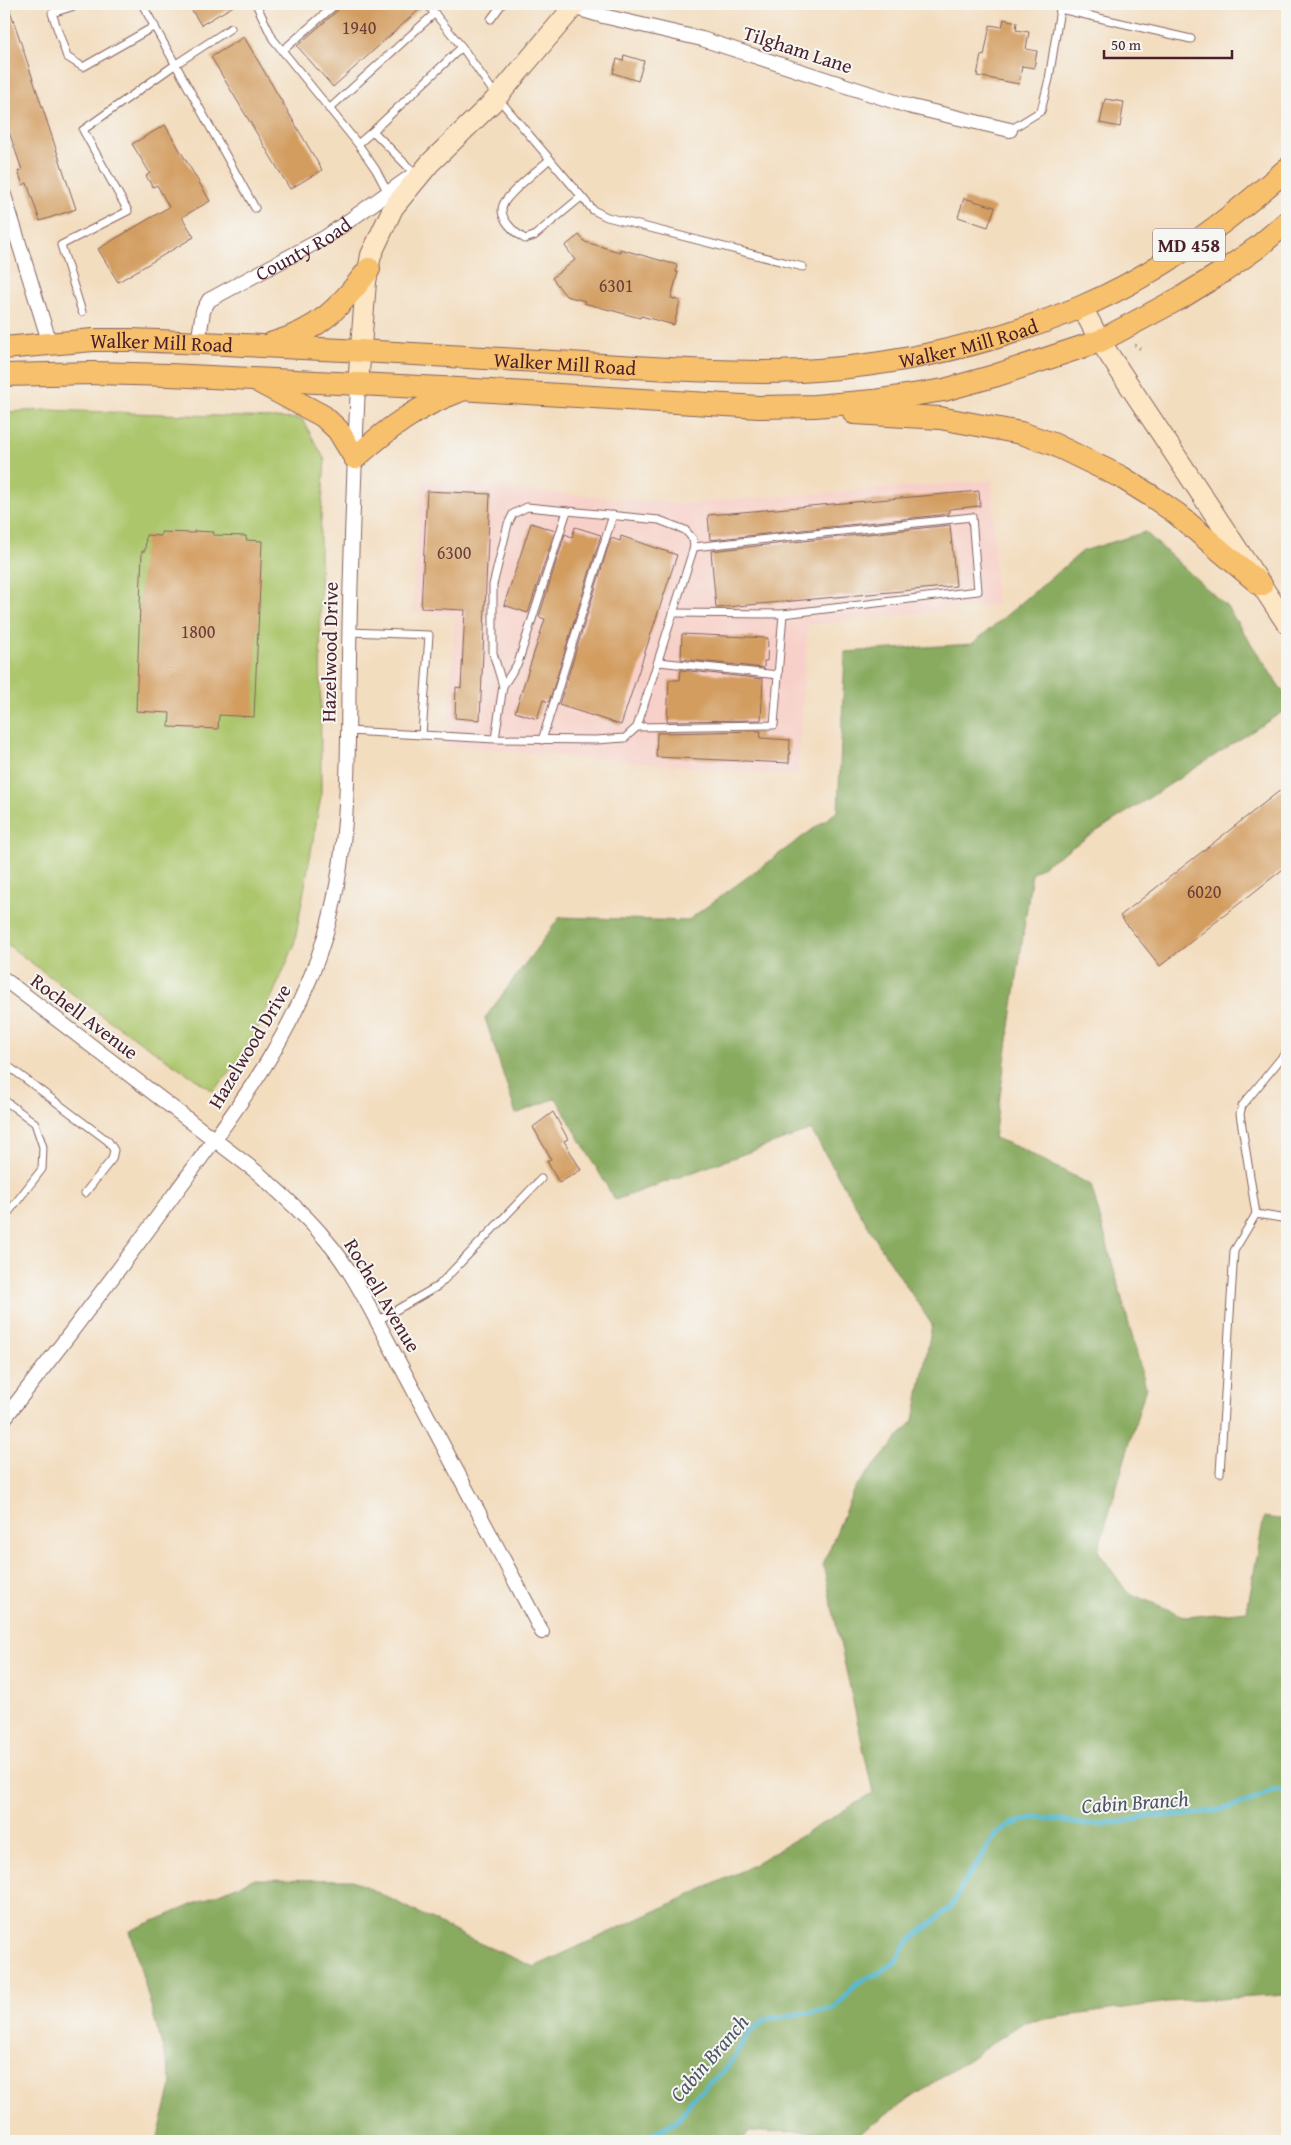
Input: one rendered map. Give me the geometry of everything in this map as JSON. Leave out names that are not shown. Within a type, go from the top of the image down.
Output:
[{"type":"main road","name":"MD 458","points":[[1082,307],[1154,268],[1217,227],[1245,206],[1287,169]]},
{"type":"main road","name":"MD 458","points":[[1100,341],[1182,297],[1224,271],[1258,247],[1287,222]]},
{"type":"main road","points":[[263,346],[293,337],[325,319],[344,302],[369,269]]},
{"type":"main road","name":"Walker Mill Road","points":[[4,348],[130,340],[682,370],[804,371],[855,367],[935,353],[988,339],[1082,307]]},
{"type":"main road","name":"Walker Mill Road","points":[[4,376],[94,373],[358,384],[758,407],[815,406],[874,401],[944,390],[1010,371],[1100,341]]},
{"type":"main road","points":[[253,379],[323,416],[338,430],[355,458],[386,430],[434,400],[465,390]]},
{"type":"main road","points":[[758,407],[940,418],[1021,433],[1081,457],[1153,497],[1261,585]]},
{"type":"street","name":"County Road","points":[[198,343],[203,311],[209,300],[326,237],[422,168],[497,97],[575,5]]},
{"type":"street","name":"Tilgham Lane","points":[[575,5],[603,16],[702,39],[908,106],[1010,130]]},
{"type":"street","name":"County Road","points":[[358,384],[360,351],[372,255],[393,208],[422,168]]},
{"type":"street","points":[[4,195],[50,344]]},
{"type":"street","points":[[1082,307],[1100,341],[1287,624]]},
{"type":"street","name":"Hazelwood Drive","points":[[4,1418],[74,1330],[258,1078],[290,1023],[323,943],[333,905],[344,843],[358,384]]},
{"type":"street","name":"Rochell Avenue","points":[[4,979],[258,1173],[293,1205],[326,1240],[351,1274],[378,1321],[542,1632]]},
{"type":"lane","points":[[81,4],[52,13],[67,57],[83,67],[156,26]]},
{"type":"lane","points":[[142,4],[156,26],[255,208]]},
{"type":"lane","points":[[256,4],[266,27],[282,51],[358,144],[376,170],[388,194]]},
{"type":"lane","points":[[282,51],[336,4]]},
{"type":"lane","points":[[428,4],[462,47],[497,97],[593,210],[607,216],[803,267]]},
{"type":"lane","points":[[491,19],[502,4]]},
{"type":"lane","points":[[1010,130],[1041,111],[1049,79],[1060,9],[1191,39]]},
{"type":"lane","points":[[329,109],[435,13]]},
{"type":"lane","points":[[82,312],[61,245],[128,211],[82,130],[231,28]]},
{"type":"lane","points":[[358,144],[462,47]]},
{"type":"lane","points":[[372,131],[422,168]]},
{"type":"lane","points":[[550,159],[507,198],[502,207],[503,216],[517,234],[525,239],[534,236],[581,197]]},
{"type":"lane","points":[[348,731],[495,739],[596,740],[625,738],[637,727],[694,547],[693,539],[684,530],[659,520],[613,515],[527,507],[513,514],[508,524],[493,586],[493,653],[503,686],[495,739]]},
{"type":"lane","points":[[503,686],[518,664],[567,511]]},
{"type":"lane","points":[[542,740],[613,515]]},
{"type":"lane","points":[[674,613],[783,614],[978,591],[972,517],[694,547]]},
{"type":"lane","points":[[637,727],[774,726],[783,614]]},
{"type":"lane","points":[[349,632],[429,635],[422,735]]},
{"type":"lane","points":[[659,662],[778,675]]},
{"type":"lane","points":[[1220,1474],[1234,1251],[1256,1214],[1240,1114],[1242,1106],[1287,1051]]},
{"type":"lane","points":[[4,1063],[108,1141],[114,1150],[112,1160],[85,1194]]},
{"type":"lane","points":[[4,1100],[34,1123],[43,1147],[42,1169],[4,1218]]},
{"type":"lane","points":[[378,1321],[438,1286],[541,1179]]},
{"type":"lane","points":[[1256,1214],[1287,1219]]},
{"type":"path","points":[[1135,345],[1142,350]]},
{"type":"shaded area","points":[[992,480],[996,605],[808,625],[797,776],[447,746],[455,616],[412,611],[422,481],[677,504]]},
{"type":"green space","points":[[49,410],[302,419],[325,460],[320,533],[321,796],[294,946],[247,1054],[213,1091],[94,1010],[4,942],[4,412]]},
{"type":"green space","points":[[1145,532],[1227,607],[1287,698],[1287,709],[1032,873],[994,1138],[1020,1148],[1091,1185],[1146,1387],[1098,1551],[1127,1592],[1186,1617],[1247,1611],[1264,1517],[1287,1520],[1287,1995],[1168,2002],[1024,2022],[859,2133],[749,2131],[742,2141],[157,2141],[172,2082],[130,1931],[253,1879],[353,1880],[470,1939],[534,1967],[744,1870],[873,1793],[823,1565],[854,1489],[914,1420],[932,1325],[878,1243],[811,1130],[615,1200],[556,1098],[516,1114],[485,1018],[560,917],[687,921],[838,811],[845,652],[972,644],[1083,551]]},
{"type":"building","points":[[4,4],[8,4],[76,209],[40,221],[27,183],[23,185],[18,171],[22,170],[4,117]]},
{"type":"building","points":[[188,4],[237,4],[201,25]]},
{"type":"building","points":[[345,4],[422,4],[422,7],[333,87],[297,46]]},
{"type":"building","points":[[1004,19],[1017,22],[1016,30],[1029,32],[1026,49],[1037,51],[1034,68],[1022,66],[1019,84],[977,76],[981,55],[984,56],[990,25],[1002,27]]},
{"type":"building","points":[[244,37],[322,170],[290,189],[211,57]]},
{"type":"building","points":[[624,55],[644,61],[638,81],[613,73],[617,59],[623,61]]},
{"type":"building","points":[[1105,99],[1124,102],[1120,127],[1100,123]]},
{"type":"building","points":[[165,125],[210,201],[182,217],[194,237],[118,282],[98,249],[169,207],[157,185],[153,187],[146,176],[150,173],[132,144]]},
{"type":"building","points":[[964,198],[995,207],[988,227],[958,217]]},
{"type":"building","points":[[579,235],[585,242],[620,252],[620,249],[677,265],[676,272],[678,272],[671,298],[680,301],[674,325],[584,303],[585,301],[566,296],[552,278],[575,260],[565,246]]},
{"type":"building","points":[[427,491],[490,494],[480,720],[455,718],[456,687],[461,688],[465,610],[421,608]]},
{"type":"building","points":[[979,491],[980,506],[949,509],[949,514],[710,540],[708,515]]},
{"type":"building","points":[[531,523],[555,531],[528,613],[504,605]]},
{"type":"building","points":[[950,525],[956,586],[716,608],[711,551]]},
{"type":"building","points":[[575,527],[601,535],[549,702],[543,700],[537,719],[515,712],[545,619],[539,617],[565,534],[572,537]]},
{"type":"building","points":[[194,531],[214,532],[213,535],[246,536],[246,540],[262,541],[254,717],[219,715],[218,729],[169,727],[170,713],[136,711],[142,551],[145,551],[146,535],[161,536],[161,532],[194,533]]},
{"type":"building","points":[[621,536],[677,555],[621,725],[559,705],[611,538],[620,541]]},
{"type":"building","points":[[682,634],[768,638],[767,661],[764,661],[764,668],[681,659]]},
{"type":"building","points":[[681,670],[763,679],[761,720],[667,721],[669,680],[680,680]]},
{"type":"building","points":[[761,731],[760,738],[790,740],[789,763],[656,757],[657,733]]},
{"type":"building","points":[[1282,789],[1287,796],[1287,866],[1160,966],[1120,916]]},
{"type":"building","points":[[553,1112],[568,1139],[564,1141],[581,1170],[559,1183],[547,1161],[551,1159],[533,1127]]},
{"type":"waterway","name":"Cabin Branch","points":[[641,2141],[678,2120],[692,2099],[727,2068],[748,2034],[766,2019],[834,2009],[857,1983],[879,1973],[896,1962],[905,1945],[952,1906],[963,1884],[997,1834],[1012,1824],[1037,1817],[1087,1825],[1122,1822],[1148,1816],[1188,1815],[1244,1803],[1273,1791],[1287,1790]]}]
